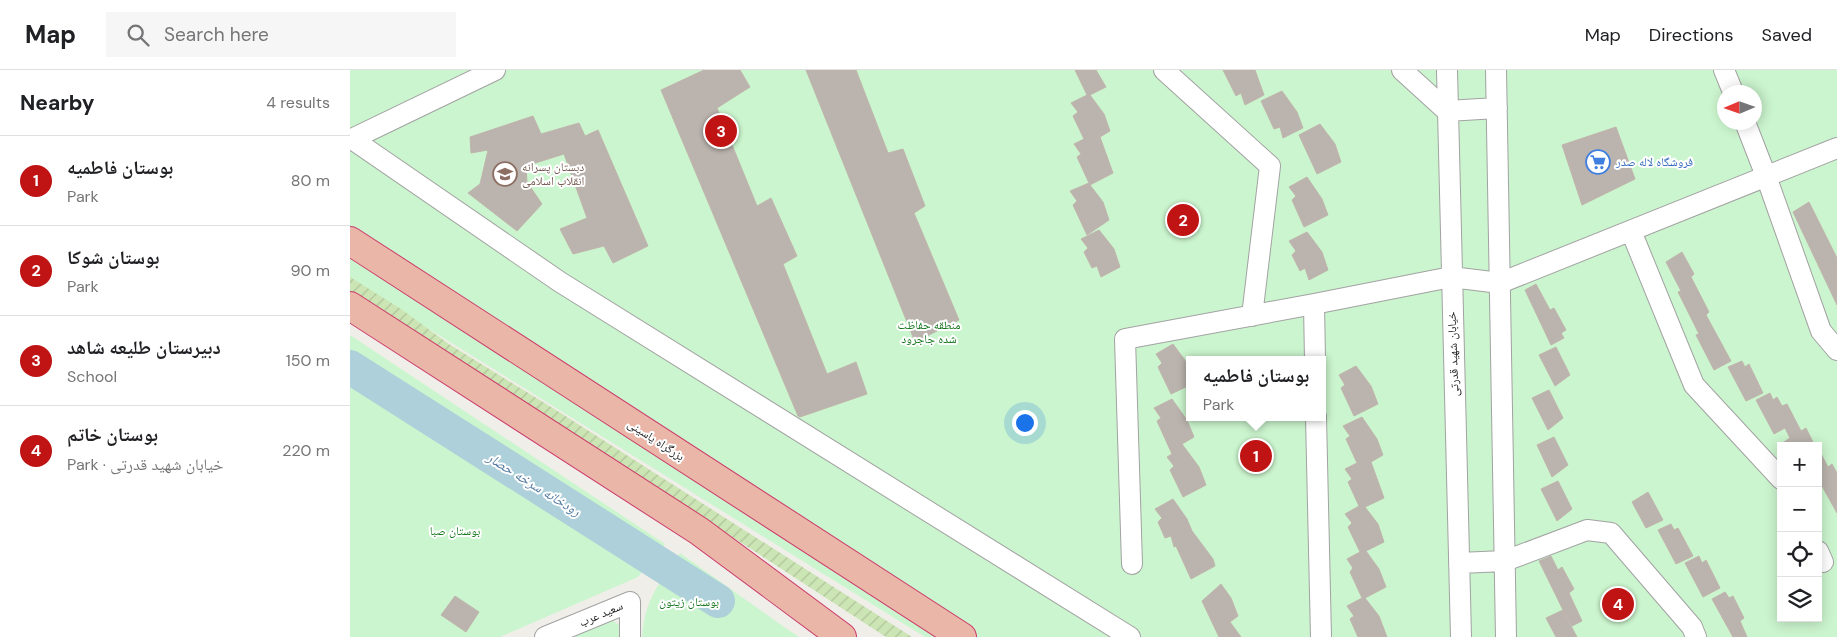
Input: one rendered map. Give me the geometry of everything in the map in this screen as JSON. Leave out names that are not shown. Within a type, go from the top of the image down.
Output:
[{"type":"highway","name":"بزرگراه یاسینی","points":[[350,241],[962,637]]},
{"type":"highway","points":[[350,306],[699,531],[842,637]]},
{"type":"street","points":[[495,70],[352,139],[560,282],[1130,637]]},
{"type":"street","points":[[1164,70],[1270,166],[1252,316]]},
{"type":"street","points":[[1402,70],[1448,112],[1497,108]]},
{"type":"street","name":"خیابان شهید قدرتی","points":[[1447,70],[1461,637]]},
{"type":"street","points":[[1496,70],[1506,637]]},
{"type":"street","points":[[1724,70],[1730,85]]},
{"type":"street","points":[[1747,130],[1766,176],[1821,331],[1837,350]]},
{"type":"street","points":[[1132,564],[1124,339],[1451,277],[1500,283],[1837,148]]},
{"type":"street","points":[[1631,231],[1694,385],[1777,475]]},
{"type":"street","points":[[1314,304],[1315,356]]},
{"type":"street","points":[[1316,421],[1320,637]]},
{"type":"street","points":[[1459,563],[1505,561],[1587,530],[1611,533],[1692,627],[1696,637]]},
{"type":"street","name":"سعید عرب","points":[[545,637],[630,602],[630,637]]},
{"type":"green space","name":"منطقه حفاظت شده جاجرود","points":[[350,70],[1837,70],[1837,637],[925,637],[350,280]]},
{"type":"green space","points":[[350,277],[401,309],[449,344],[912,637],[886,637],[751,549],[350,295]]},
{"type":"green space","name":"بوستان صبا","points":[[350,335],[665,544],[638,577],[500,637],[350,637]]},
{"type":"green space","name":"بوستان زیتون","points":[[680,553],[799,637],[642,637],[646,612],[654,592]]},
{"type":"green space","points":[[612,620],[630,633],[629,637],[569,637]]},
{"type":"building","points":[[704,70],[740,70],[750,87],[717,108],[757,206],[771,198],[797,256],[783,264],[827,374],[856,362],[867,394],[800,417],[798,416],[661,90]]},
{"type":"building","points":[[806,70],[856,70],[888,153],[903,149],[925,206],[914,213],[959,320],[915,342]]},
{"type":"building","points":[[1075,70],[1096,70],[1106,87],[1090,95],[1104,114],[1110,131],[1100,137],[1113,173],[1090,185],[1103,202],[1109,220],[1087,235],[1073,205],[1077,201],[1070,191],[1089,183],[1077,157],[1081,154],[1074,144],[1084,139],[1073,116],[1078,112],[1071,103],[1087,95]]},
{"type":"building","points":[[1223,70],[1255,70],[1264,95],[1245,105],[1241,93],[1236,96]]},
{"type":"building","points":[[1282,91],[1297,112],[1303,128],[1283,138],[1280,127],[1274,129],[1261,101]]},
{"type":"building","points":[[533,116],[541,134],[579,123],[585,136],[598,130],[648,246],[613,263],[604,246],[573,254],[560,229],[587,218],[564,154],[526,166],[527,182],[542,204],[517,231],[468,193],[480,184],[488,150],[471,153],[470,137]]},
{"type":"building","points":[[1320,124],[1335,144],[1341,162],[1317,174],[1299,135]]},
{"type":"building","name":"فروشگاه لاله صدر","points":[[1616,127],[1635,179],[1582,205],[1562,145]]},
{"type":"building","points":[[1307,177],[1322,199],[1328,215],[1304,227],[1292,200],[1296,196],[1289,187]]},
{"type":"building","points":[[1809,202],[1837,258],[1837,305],[1793,212]]},
{"type":"building","points":[[1099,230],[1114,249],[1120,267],[1101,277],[1097,266],[1092,268],[1084,252],[1088,248],[1081,239]]},
{"type":"building","points":[[1307,232],[1322,252],[1328,270],[1309,280],[1305,268],[1300,271],[1292,255],[1296,251],[1289,241]]},
{"type":"building","points":[[1682,252],[1694,274],[1691,277],[1709,312],[1706,315],[1731,361],[1714,370],[1696,335],[1699,334],[1678,292],[1681,291],[1666,262]]},
{"type":"building","points":[[1536,284],[1550,310],[1554,308],[1566,330],[1561,333],[1564,338],[1551,345],[1525,290]]},
{"type":"building","points":[[1173,344],[1186,362],[1186,387],[1171,394],[1158,367],[1162,363],[1156,354]]},
{"type":"building","points":[[1556,347],[1570,375],[1555,386],[1539,355]]},
{"type":"building","points":[[1742,361],[1745,367],[1749,364],[1763,393],[1746,401],[1728,367]]},
{"type":"building","points":[[1356,366],[1371,386],[1378,404],[1354,416],[1341,388],[1345,385],[1339,375]]},
{"type":"building","points":[[1549,390],[1563,418],[1548,430],[1532,398]]},
{"type":"building","points":[[1770,393],[1773,400],[1777,397],[1782,406],[1787,404],[1801,431],[1806,428],[1813,442],[1784,442],[1790,438],[1785,428],[1774,434],[1756,400]]},
{"type":"building","points":[[1172,399],[1187,421],[1194,437],[1182,444],[1199,467],[1206,485],[1183,497],[1170,470],[1174,466],[1167,457],[1172,454],[1157,421],[1161,418],[1154,408]]},
{"type":"building","points":[[1362,417],[1377,439],[1383,455],[1371,462],[1384,498],[1365,507],[1378,524],[1384,542],[1366,551],[1379,569],[1386,587],[1365,598],[1379,616],[1387,637],[1358,637],[1350,619],[1354,616],[1347,606],[1362,598],[1350,572],[1353,568],[1347,559],[1360,552],[1348,527],[1352,523],[1345,514],[1359,506],[1348,482],[1352,479],[1345,469],[1357,463],[1346,439],[1350,436],[1343,426]]},
{"type":"building","points":[[1554,437],[1568,465],[1552,477],[1537,445]]},
{"type":"building","points":[[1822,456],[1828,467],[1832,464],[1837,473],[1837,513],[1822,486]]},
{"type":"building","points":[[1558,481],[1572,509],[1557,521],[1541,489]]},
{"type":"building","points":[[1648,492],[1663,520],[1646,528],[1632,502]]},
{"type":"building","points":[[1173,499],[1187,519],[1192,531],[1213,559],[1215,566],[1191,579],[1176,546],[1174,547],[1171,536],[1165,538],[1158,522],[1162,518],[1155,509]]},
{"type":"building","points":[[1671,524],[1674,530],[1678,528],[1693,556],[1676,564],[1658,530]]},
{"type":"building","points":[[1551,556],[1558,570],[1562,567],[1574,589],[1569,593],[1582,621],[1572,626],[1563,611],[1577,637],[1556,637],[1546,618],[1563,610],[1539,561]]},
{"type":"building","points":[[1699,556],[1702,563],[1706,560],[1720,588],[1703,597],[1685,563]]},
{"type":"building","points":[[1221,584],[1231,598],[1238,616],[1230,622],[1241,637],[1219,637],[1202,601]]},
{"type":"building","points":[[1725,592],[1729,598],[1733,596],[1744,618],[1740,621],[1747,637],[1733,637],[1712,599]]},
{"type":"building","points":[[455,596],[479,612],[466,632],[441,615]]},
{"type":"waterway","name":"رودخانه سرخه حصار","points":[[350,367],[718,601]]},
{"type":"place","name":"دبیرستان طلیعه شاهد","points":[[721,131]]},
{"type":"place","name":"فروشگاه لاله صدر","points":[[1598,162]]},
{"type":"place","name":"دبستان پسرانه انقلاب اسلامی","points":[[505,174]]},
{"type":"place","name":"بوستان شوکا","points":[[1183,220]]},
{"type":"place","name":"بوستان فاطمیه","points":[[1256,456]]},
{"type":"place","name":"بوستان خاتم","points":[[1618,604]]}]
